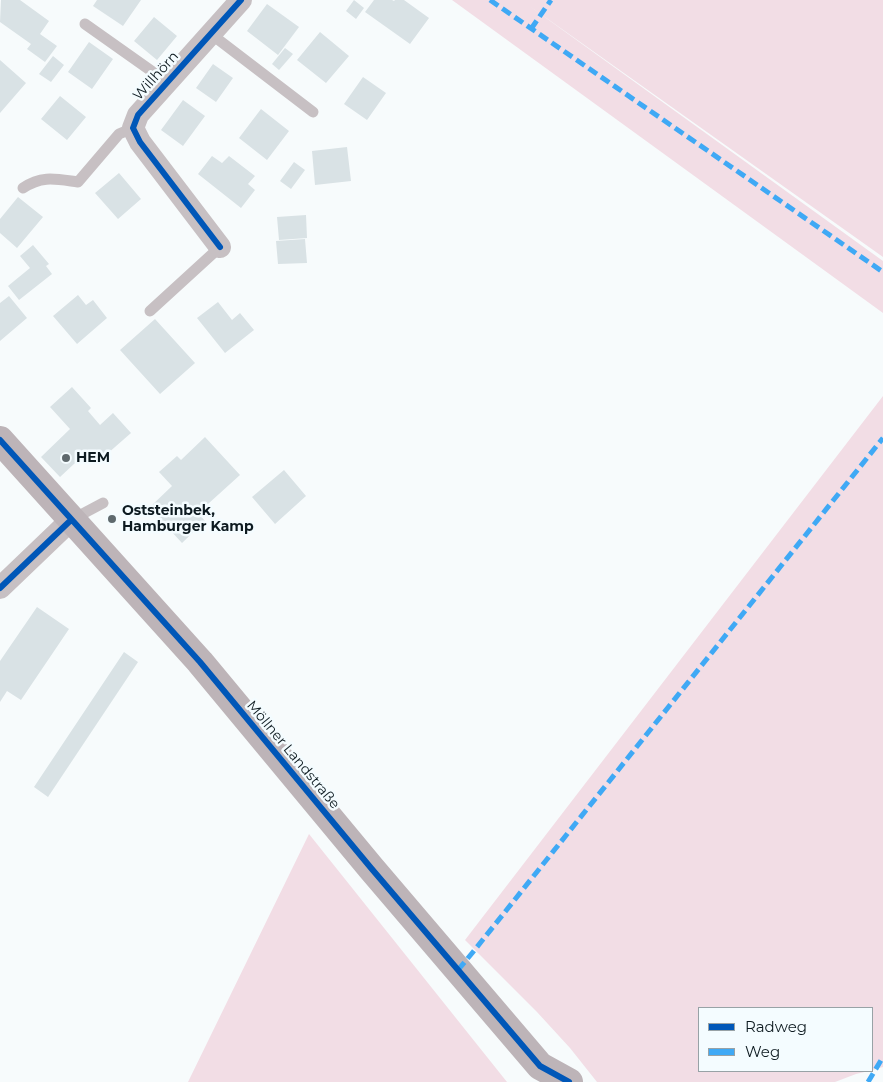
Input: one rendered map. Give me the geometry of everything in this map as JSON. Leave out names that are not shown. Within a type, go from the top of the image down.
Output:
[{"type":"main road","name":"Möllner Landstraße","points":[[0,440],[200,662],[542,1074],[569,1082]]},
{"type":"street","name":"Willhörn","points":[[133,128],[138,115],[241,0]]},
{"type":"street","points":[[133,128],[140,142],[220,247]]},
{"type":"street","points":[[0,588],[71,520]]},
{"type":"lane","points":[[85,24],[167,82]]},
{"type":"lane","points":[[211,34],[313,112]]},
{"type":"lane","points":[[23,188],[32,182],[47,178],[78,182],[119,134],[133,128]]},
{"type":"lane","points":[[150,311],[220,247]]},
{"type":"lane","points":[[71,520],[103,503]]},
{"type":"shaded area","points":[[452,0],[883,0],[883,257],[528,5],[883,261],[883,313]]},
{"type":"shaded area","points":[[883,396],[883,1067],[873,1070],[873,1007],[698,1007],[698,1072],[865,1072],[835,1082],[597,1082],[570,1048],[537,1012],[465,940]]},
{"type":"shaded area","points":[[309,834],[507,1082],[188,1082]]},
{"type":"building","points":[[1,0],[20,0],[49,21],[40,34],[57,46],[45,62],[27,49],[31,44],[0,22]]},
{"type":"building","points":[[97,0],[141,0],[123,26],[93,6]]},
{"type":"building","points":[[354,0],[364,8],[356,19],[346,11]]},
{"type":"building","points":[[374,0],[404,0],[429,18],[410,44],[365,12]]},
{"type":"building","points":[[267,4],[299,27],[278,55],[247,31]]},
{"type":"building","points":[[154,17],[177,36],[157,60],[134,41]]},
{"type":"building","points":[[320,32],[349,56],[326,83],[297,60]]},
{"type":"building","points":[[89,42],[113,59],[92,89],[68,72]]},
{"type":"building","points":[[285,48],[293,54],[279,70],[272,64]]},
{"type":"building","points":[[53,56],[64,65],[51,82],[39,74]]},
{"type":"building","points":[[0,60],[26,83],[0,113]]},
{"type":"building","points":[[213,64],[233,78],[216,102],[196,88]]},
{"type":"building","points":[[363,77],[386,93],[367,120],[344,104]]},
{"type":"building","points":[[60,96],[86,117],[67,140],[41,119]]},
{"type":"building","points":[[183,100],[205,116],[183,146],[161,130]]},
{"type":"building","points":[[261,109],[289,131],[267,160],[239,138]]},
{"type":"building","points":[[347,147],[351,181],[315,185],[312,151]]},
{"type":"building","points":[[212,156],[222,163],[229,156],[255,176],[248,184],[255,190],[241,208],[198,174]]},
{"type":"building","points":[[294,162],[305,170],[291,189],[280,181]]},
{"type":"building","points":[[119,173],[141,199],[118,219],[95,193]]},
{"type":"building","points":[[18,197],[43,217],[17,248],[0,233],[0,219]]},
{"type":"building","points":[[306,215],[307,238],[279,240],[277,217]]},
{"type":"building","points":[[305,239],[307,263],[278,264],[276,241]]},
{"type":"building","points":[[33,245],[49,264],[46,266],[52,274],[19,300],[8,286],[30,268],[20,256]]},
{"type":"building","points":[[78,295],[86,305],[93,300],[107,318],[77,344],[53,316]]},
{"type":"building","points":[[9,296],[27,318],[0,341],[0,303]]},
{"type":"building","points":[[218,302],[232,320],[240,313],[254,330],[225,353],[197,318]]},
{"type":"building","points":[[155,319],[195,363],[160,394],[120,350]]},
{"type":"building","points":[[72,387],[91,408],[88,411],[100,425],[113,413],[131,433],[99,461],[89,450],[60,477],[41,457],[70,429],[50,407]]},
{"type":"building","points":[[205,437],[240,475],[198,513],[205,521],[182,543],[170,530],[168,532],[160,523],[162,521],[149,508],[172,486],[159,472],[177,456],[181,460]]},
{"type":"building","points":[[284,470],[306,496],[275,524],[252,497]]},
{"type":"building","points":[[37,607],[69,629],[21,700],[7,691],[0,702],[0,661]]},
{"type":"building","points":[[124,652],[138,662],[48,797],[34,787]]},
{"type":"marked path","points":[[490,0],[883,272]]},
{"type":"marked path","points":[[531,29],[551,0]]},
{"type":"marked path","points":[[458,970],[883,438]]},
{"type":"marked path","points":[[868,1082],[883,1057]]},
{"type":"cycle path","points":[[220,247],[140,142],[133,128],[138,115],[241,0]]},
{"type":"cycle path","points":[[0,440],[200,662],[371,868],[540,1066],[569,1082]]},
{"type":"cycle path","points":[[0,588],[71,520]]},
{"type":"place","name":"HEM","points":[[66,458]]},
{"type":"place","name":"Oststeinbek, Hamburger Kamp","points":[[112,519]]}]
